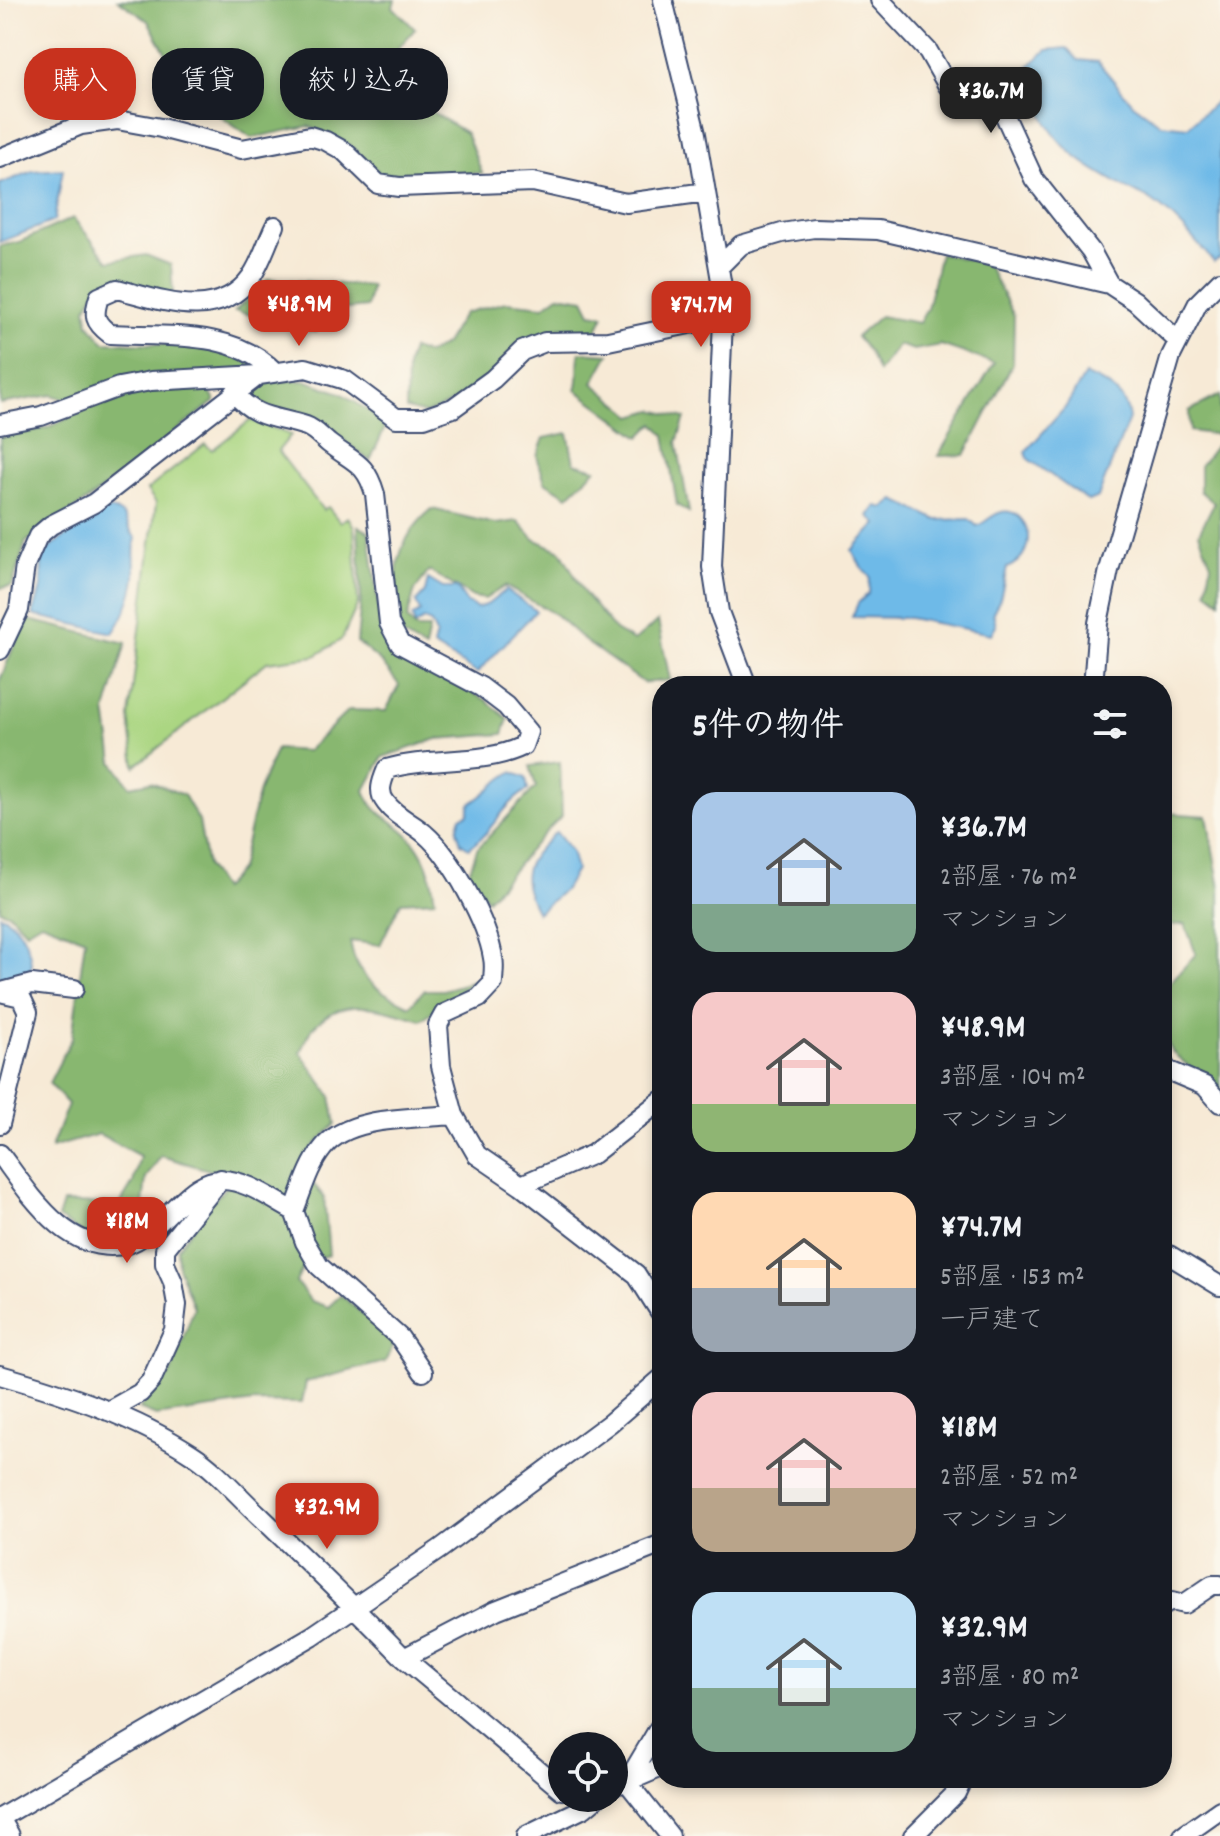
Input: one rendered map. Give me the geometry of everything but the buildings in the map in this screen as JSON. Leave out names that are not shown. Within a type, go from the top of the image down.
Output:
[{"type":"main road","points":[[0,1821],[7,1836]]},
{"type":"street","points":[[663,0],[696,134],[724,298],[712,567],[719,612],[743,676]]},
{"type":"street","points":[[880,0],[928,51],[948,86],[985,82],[1000,105],[1034,179],[1091,251],[1109,284]]},
{"type":"street","points":[[0,158],[81,125],[117,120],[242,149],[310,136],[344,151],[378,184],[399,187],[533,182],[626,203],[706,192]]},
{"type":"street","points":[[267,374],[247,350],[214,340],[110,334],[97,323],[94,313],[99,297],[117,289],[172,303],[198,305],[222,301],[252,277],[275,226]]},
{"type":"street","points":[[719,267],[741,245],[782,233],[814,228],[878,230],[1109,284],[1135,301],[1178,341]]},
{"type":"street","points":[[1094,676],[1098,623],[1109,570],[1171,356],[1198,303],[1220,281]]},
{"type":"street","points":[[0,424],[41,416],[119,387],[140,383],[267,374],[306,368],[345,380],[396,418],[424,418],[453,408],[493,379],[522,351],[545,342],[608,341],[723,317]]},
{"type":"street","points":[[0,650],[19,610],[25,566],[38,536],[51,525],[94,503],[234,393],[267,374]]},
{"type":"street","points":[[234,393],[247,408],[284,423],[309,427],[330,445],[357,461],[369,474],[375,494],[389,623],[400,644],[481,687],[506,706],[528,732],[523,746],[505,755],[406,763],[387,769],[380,785],[384,801],[438,847],[473,902],[493,957],[493,983],[479,998],[444,1014],[438,1025],[441,1066],[454,1115],[477,1155],[636,1274],[652,1299]]},
{"type":"street","points":[[1,992],[32,984],[74,989]]},
{"type":"street","points":[[0,1124],[28,1012],[21,997],[1,992]]},
{"type":"street","points":[[1172,1070],[1205,1086],[1220,1103]]},
{"type":"street","points":[[521,1185],[593,1154],[652,1108]]},
{"type":"street","points":[[294,1211],[323,1148],[344,1130],[374,1123],[454,1115]]},
{"type":"street","points":[[0,1154],[53,1221],[68,1233],[104,1245],[129,1244],[196,1188],[221,1179],[246,1186],[294,1211],[305,1242],[319,1266],[400,1338],[423,1372]]},
{"type":"street","points":[[108,1411],[140,1393],[151,1381],[174,1330],[177,1305],[173,1282],[165,1264],[165,1249],[221,1179]]},
{"type":"street","points":[[1172,1257],[1220,1286]]},
{"type":"street","points":[[0,1375],[54,1390],[108,1411],[156,1432],[196,1456],[355,1607],[404,1658],[548,1778]]},
{"type":"street","points":[[0,1821],[312,1636],[440,1549],[610,1423],[652,1387]]},
{"type":"street","points":[[404,1658],[496,1610],[652,1548]]},
{"type":"street","points":[[1172,1601],[1184,1604],[1212,1585],[1220,1585]]},
{"type":"street","points":[[628,1773],[652,1738]]},
{"type":"street","points":[[628,1780],[652,1771]]},
{"type":"street","points":[[913,1836],[958,1788]]},
{"type":"street","points":[[628,1791],[670,1836]]},
{"type":"street","points":[[1183,1836],[1220,1810]]},
{"type":"street","points":[[526,1836],[566,1812]]},
{"type":"green space","points":[[118,0],[395,0],[393,7],[415,29],[398,48],[280,48],[280,120],[445,120],[466,133],[482,173],[381,174],[351,146],[309,126],[251,138],[226,120],[264,120],[264,48],[163,48],[148,21]]},
{"type":"green space","points":[[73,218],[109,261],[146,255],[171,265],[173,294],[97,290],[86,308],[89,324],[104,342],[210,346],[260,367],[67,400],[52,395],[0,404],[0,246],[19,242]]},
{"type":"green space","points":[[940,253],[987,264],[1014,316],[1013,363],[965,455],[938,456],[994,363],[941,345],[914,350],[898,345],[878,372],[869,352],[856,337],[880,316],[919,323],[927,309]]},
{"type":"green space","points":[[268,279],[371,286],[367,307],[338,310],[316,332],[235,311]]},
{"type":"green space","points":[[559,295],[584,299],[591,313],[604,315],[595,334],[544,337],[453,402],[426,414],[406,409],[407,366],[412,349],[428,354],[445,344],[464,313],[506,302],[544,306]]},
{"type":"green space","points":[[580,352],[609,354],[593,383],[633,416],[653,410],[685,418],[677,442],[689,512],[677,505],[665,435],[654,423],[640,437],[576,390]]},
{"type":"green space","points":[[271,380],[307,381],[341,393],[387,423],[370,461],[315,419],[279,412],[247,399],[249,391]]},
{"type":"green space","points":[[206,385],[215,401],[92,497],[26,542],[12,586],[0,588],[0,437],[47,428],[118,394]]},
{"type":"green space","points":[[1220,395],[1220,435],[1190,431],[1189,411]]},
{"type":"green space","points":[[251,420],[291,435],[278,451],[323,510],[328,507],[340,522],[348,517],[354,527],[358,603],[342,639],[315,656],[267,662],[135,766],[129,717],[156,503],[147,490],[205,444],[212,450]]},
{"type":"green space","points":[[568,433],[574,463],[596,469],[568,496],[545,482],[537,456],[544,438]]},
{"type":"green space","points":[[1220,440],[1220,601],[1207,591],[1211,564],[1199,533],[1214,503],[1200,491],[1200,466]]},
{"type":"green space","points":[[432,509],[495,524],[518,521],[534,539],[561,551],[585,594],[615,630],[634,641],[658,621],[669,676],[652,676],[652,682],[644,683],[586,642],[556,615],[505,586],[485,599],[473,597],[429,571],[415,590],[407,619],[417,629],[429,629],[425,649],[402,635],[396,582],[398,566],[401,551],[418,523]]},
{"type":"green space","points":[[358,526],[369,532],[380,619],[389,649],[486,700],[508,719],[503,734],[437,739],[383,757],[365,790],[378,811],[402,829],[420,850],[430,874],[435,900],[401,902],[380,945],[350,941],[357,965],[370,982],[410,1006],[424,990],[443,990],[474,981],[421,1020],[364,1007],[336,1011],[312,1029],[300,1052],[331,1096],[336,1124],[312,1148],[302,1170],[324,1197],[329,1255],[306,1261],[296,1282],[311,1301],[328,1307],[341,1295],[395,1342],[385,1362],[306,1382],[302,1403],[254,1402],[156,1416],[139,1409],[171,1373],[194,1308],[178,1267],[177,1249],[211,1203],[238,1175],[161,1156],[146,1178],[141,1223],[120,1234],[85,1235],[58,1218],[63,1203],[120,1204],[133,1183],[140,1156],[99,1134],[51,1148],[68,1104],[49,1083],[72,1038],[85,939],[41,922],[26,931],[10,914],[0,910],[0,680],[25,619],[126,643],[106,711],[113,762],[130,786],[151,782],[184,795],[199,821],[207,866],[222,889],[240,869],[259,790],[276,749],[307,751],[349,710],[386,711],[399,685],[382,663],[357,642],[361,598]]},
{"type":"green space","points":[[560,762],[562,816],[487,899],[469,873],[477,849],[536,787],[530,766]]},
{"type":"green space","points":[[1172,814],[1207,816],[1220,889],[1220,1092],[1172,1051],[1172,980],[1196,954],[1185,924],[1172,925]]},
{"type":"water","points":[[1067,48],[1078,60],[1098,62],[1133,104],[1161,124],[1188,127],[1220,98],[1220,258],[1214,262],[1161,207],[1096,171],[1072,153],[1052,132],[1031,86],[1027,68],[1047,50]]},
{"type":"water","points":[[63,169],[54,221],[0,242],[0,184],[33,171]]},
{"type":"water","points":[[1085,375],[1120,396],[1129,419],[1098,497],[1088,501],[1028,459],[1026,451],[1065,408]]},
{"type":"water","points":[[895,500],[937,520],[969,519],[977,526],[996,514],[1009,512],[1023,522],[1028,541],[1018,561],[1007,568],[1000,599],[993,612],[996,625],[991,634],[909,618],[852,617],[858,603],[869,593],[870,577],[852,550],[877,524],[869,516],[876,506],[884,508]]},
{"type":"water","points":[[107,509],[123,516],[136,538],[134,585],[124,614],[113,633],[33,615],[41,588],[42,558],[50,547]]},
{"type":"water","points":[[428,579],[443,588],[457,588],[467,603],[477,608],[488,604],[506,590],[536,611],[477,673],[433,646],[436,634],[431,623],[424,620],[415,625],[412,617],[420,612],[416,602],[425,592]]},
{"type":"water","points":[[512,772],[526,778],[528,790],[511,803],[477,842],[469,848],[461,843],[457,830],[461,817],[468,814],[470,804]]},
{"type":"water","points":[[556,832],[571,851],[576,870],[565,889],[537,913],[526,887],[527,868],[537,851]]},
{"type":"water","points":[[0,915],[15,925],[25,940],[31,976],[0,979]]}]
